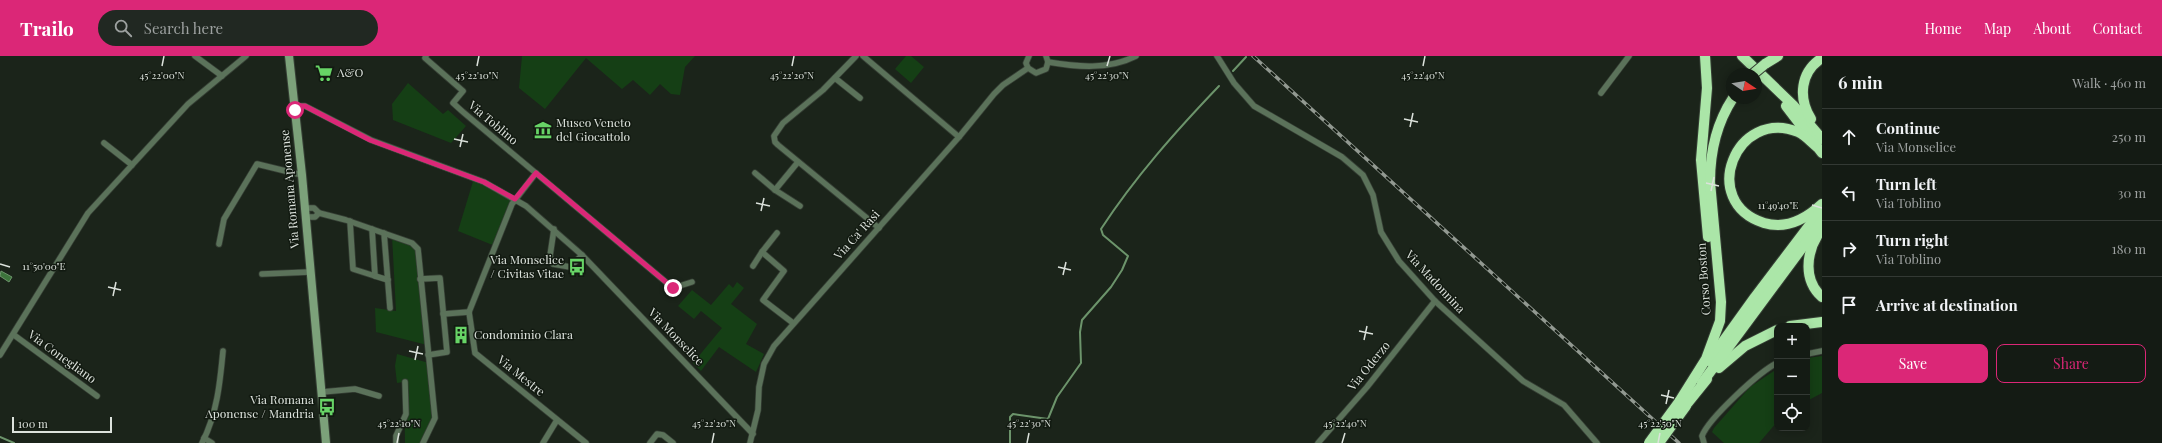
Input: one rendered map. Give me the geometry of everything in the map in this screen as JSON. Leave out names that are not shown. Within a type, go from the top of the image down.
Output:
[{"type":"highway","points":[[1705,56],[1707,88],[1701,177],[1712,258],[1718,267]]},
{"type":"highway","points":[[1742,56],[1768,82],[1821,144]]},
{"type":"highway","points":[[1760,68],[1778,56]]},
{"type":"highway","points":[[1821,144],[1805,108],[1802,90],[1807,73],[1814,63],[1822,58]]},
{"type":"highway","name":"Corso Boston","points":[[1659,443],[1683,404],[1687,392],[1706,359],[1720,321],[1721,302],[1710,164],[1716,134],[1730,104]]},
{"type":"highway","points":[[1821,144],[1798,132],[1786,129],[1769,129],[1753,135],[1735,152],[1730,165],[1729,178],[1735,201],[1744,212],[1753,218],[1773,225],[1794,223],[1812,213],[1822,204]]},
{"type":"highway","points":[[1687,392],[1822,209]]},
{"type":"highway","points":[[1702,383],[1822,221]]},
{"type":"highway","points":[[1822,228],[1812,248],[1808,268],[1812,284],[1822,297]]},
{"type":"highway","points":[[1810,324],[1822,322]]},
{"type":"highway","name":"Corso Boston","points":[[1649,443],[1702,383],[1745,346],[1774,332]]},
{"type":"street","points":[[195,56],[222,76]]},
{"type":"street","points":[[0,355],[14,335],[74,233],[88,213],[188,104],[246,56]]},
{"type":"street","name":"Via Romana Aponense","points":[[289,56],[302,175],[326,443]]},
{"type":"street","name":"Via Toblino","points":[[426,56],[424,58],[463,91],[453,103],[673,288],[692,282]]},
{"type":"street","points":[[856,56],[835,78],[776,131],[775,142],[879,228]]},
{"type":"street","points":[[863,56],[959,137]]},
{"type":"street","points":[[1027,56],[1028,68],[1033,73],[1040,73],[1046,69],[1048,62],[1046,56]]},
{"type":"street","points":[[1048,62],[1103,66],[1121,62],[1136,56]]},
{"type":"street","name":"Via Madonnina","points":[[1217,56],[1234,83],[1254,106],[1342,157],[1363,175],[1373,195],[1381,232],[1399,261],[1435,301],[1523,381],[1564,406],[1597,443]]},
{"type":"street","points":[[1601,93],[1629,56]]},
{"type":"street","name":"Via Ca' Rasi","points":[[750,443],[758,410],[759,386],[764,364],[774,346],[959,137],[1003,85],[1028,68]]},
{"type":"street","points":[[835,78],[860,98]]},
{"type":"street","name":"Via Monselice","points":[[295,106],[305,106],[370,140],[484,182],[515,199],[554,230],[582,255],[752,434]]},
{"type":"street","points":[[104,143],[132,165]]},
{"type":"street","points":[[775,190],[798,162]]},
{"type":"street","points":[[219,244],[224,219],[257,164],[302,175]]},
{"type":"street","points":[[515,199],[536,173]]},
{"type":"street","points":[[756,174],[775,190],[800,206]]},
{"type":"street","name":"Via Mestre","points":[[515,199],[491,254],[469,312],[475,353],[586,443]]},
{"type":"street","points":[[304,208],[314,208],[319,213],[350,221],[412,243],[418,249],[434,418],[423,443]]},
{"type":"street","points":[[305,218],[314,217],[319,213]]},
{"type":"street","points":[[350,221],[353,269],[388,280]]},
{"type":"street","points":[[372,229],[375,276]]},
{"type":"street","points":[[554,230],[550,256],[553,264],[570,267],[582,255]]},
{"type":"street","points":[[384,233],[390,308]]},
{"type":"street","points":[[753,266],[777,233]]},
{"type":"street","points":[[762,252],[784,271],[763,300],[793,323]]},
{"type":"street","points":[[262,274],[310,272]]},
{"type":"street","points":[[420,279],[440,278],[447,352],[428,355]]},
{"type":"street","name":"Via Oderzo","points":[[1318,443],[1367,387],[1435,301]]},
{"type":"street","points":[[443,314],[469,312]]},
{"type":"street","name":"Via Conegliano","points":[[14,335],[97,396]]},
{"type":"street","points":[[212,443],[203,441],[209,428],[219,392],[223,351]]},
{"type":"street","points":[[1810,353],[1822,351]]},
{"type":"street","points":[[1704,443],[1702,436],[1708,425],[1750,383],[1774,366]]},
{"type":"street","points":[[396,443],[396,436],[406,414],[404,382]]},
{"type":"street","points":[[322,392],[355,389],[379,396]]},
{"type":"street","points":[[543,443],[557,420]]},
{"type":"street","points":[[650,443],[657,434],[663,435],[673,443]]},
{"type":"shaded area","points":[[522,56],[695,56],[685,67],[680,95],[671,94],[660,84],[650,95],[633,80],[622,89],[586,58],[545,109],[519,88]]},
{"type":"shaded area","points":[[906,56],[911,56],[924,67],[911,83],[895,69]]},
{"type":"shaded area","points":[[408,83],[443,114],[448,110],[466,126],[451,143],[393,120],[392,104]]},
{"type":"shaded area","points":[[474,178],[515,199],[495,246],[458,231]]},
{"type":"shaded area","points":[[392,236],[418,249],[427,345],[376,332],[375,308],[396,311]]},
{"type":"shaded area","points":[[1,271],[12,277],[9,282],[0,276]]},
{"type":"shaded area","points":[[737,282],[744,288],[731,304],[757,324],[746,344],[764,354],[756,372],[719,347],[701,371],[693,363],[722,328],[701,311],[694,319],[678,306],[692,290],[711,305],[729,284],[733,288]]},
{"type":"shaded area","points":[[397,354],[429,363],[435,418],[423,443],[405,443],[404,382],[397,383],[395,366]]},
{"type":"shaded area","points":[[1822,356],[1822,393],[1810,399],[1810,359],[1810,358]]},
{"type":"shaded area","points":[[1774,371],[1774,426],[1759,443],[1724,443],[1712,432],[1750,387]]},
{"type":"waterway","points":[[1233,71],[1246,57]]},
{"type":"waterway","points":[[1010,443],[1010,417],[1013,414],[1048,419],[1057,397],[1081,363],[1080,332],[1082,320],[1111,287],[1122,270],[1128,256],[1103,235],[1101,229],[1142,173],[1187,120],[1219,86]]},
{"type":"waterway","points":[[0,437],[14,443]]},
{"type":"railway","points":[[1253,56],[1679,443]]},
{"type":"place","name":"A&O","points":[[324,73]]},
{"type":"place","name":"Museo Veneto del Giocattolo","points":[[543,130]]},
{"type":"place","name":"Via Monselice / Civitas Vitae","points":[[577,267]]},
{"type":"place","name":"Condominio Clara","points":[[461,335]]},
{"type":"place","name":"Via Romana Aponense / Mandria","points":[[327,407]]},
{"type":"route","points":[[295,110],[295,106],[305,106],[370,140],[484,182],[515,199],[536,173],[673,288]]}]
